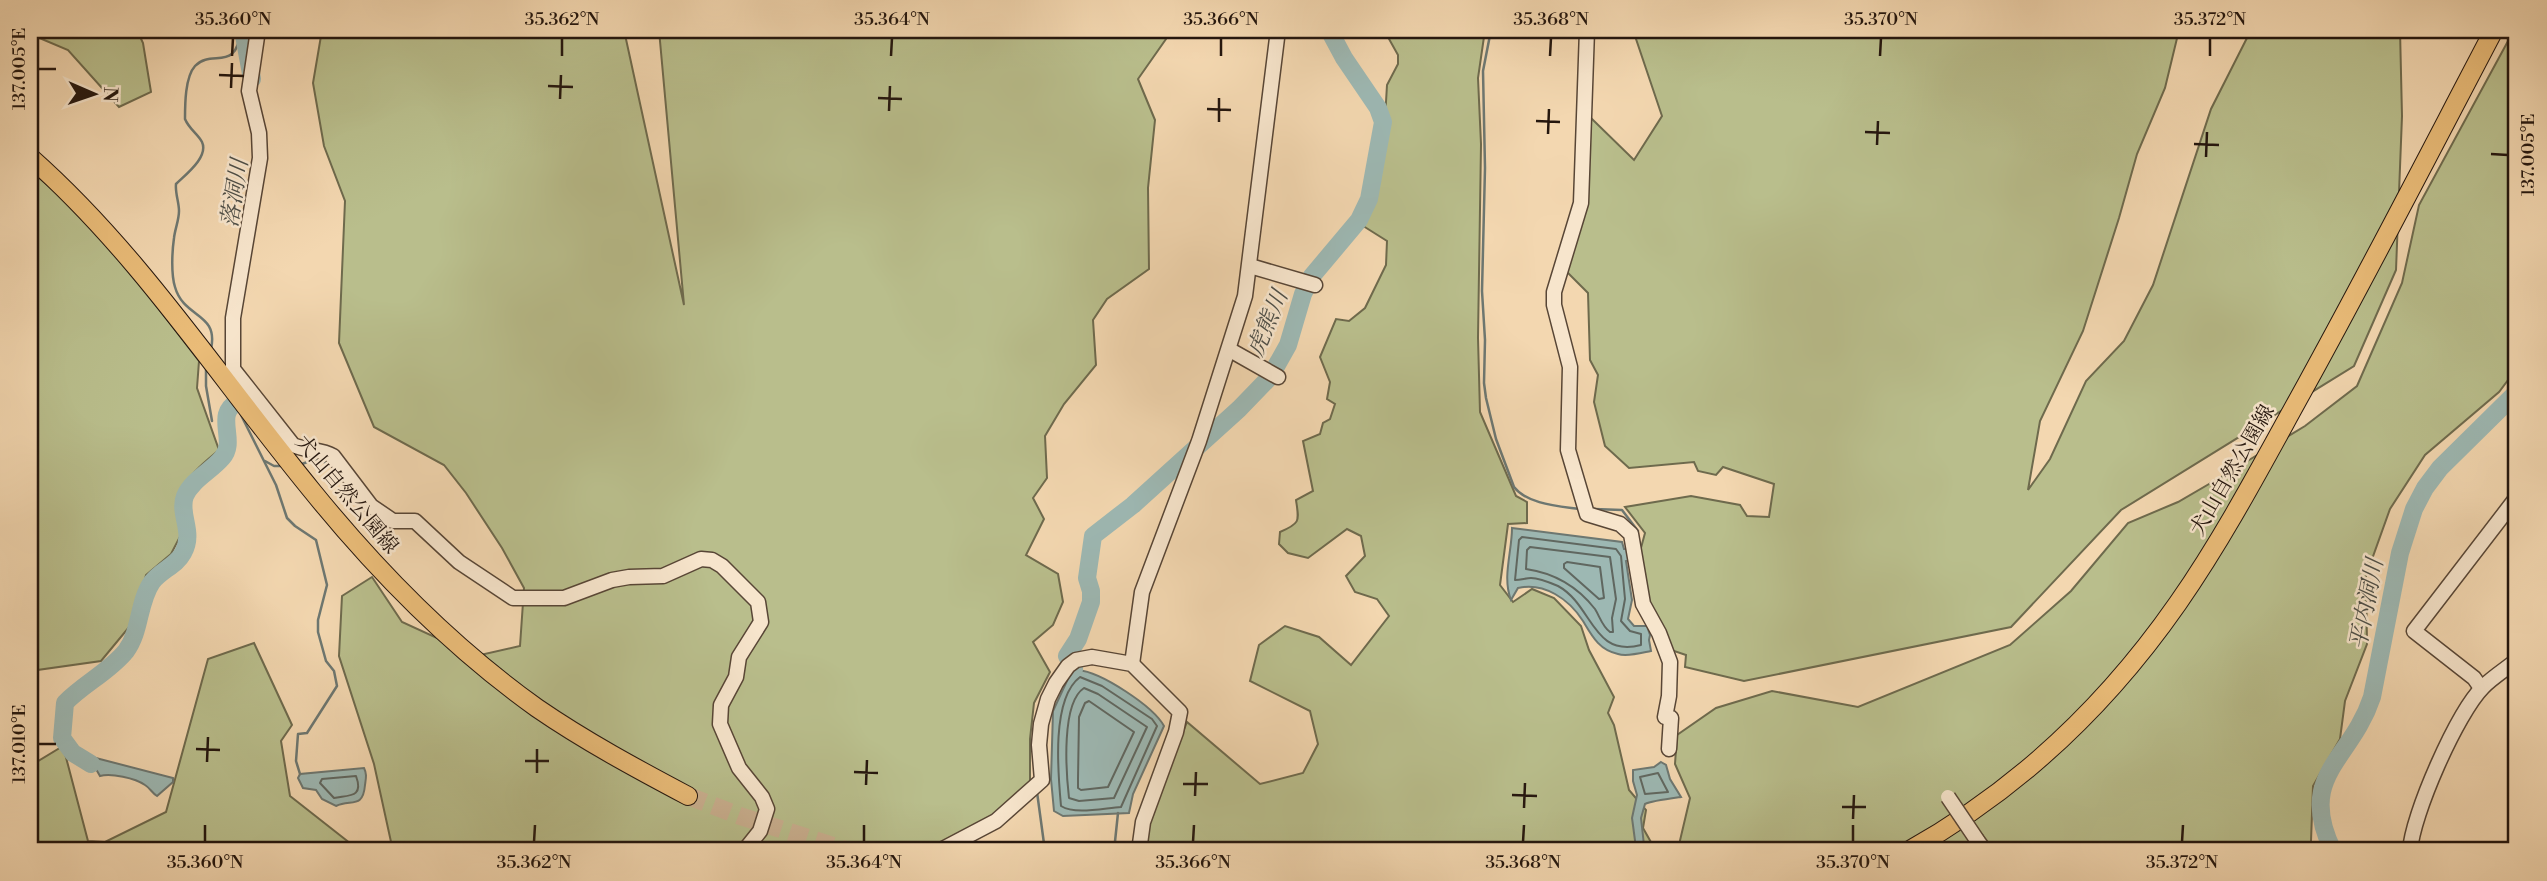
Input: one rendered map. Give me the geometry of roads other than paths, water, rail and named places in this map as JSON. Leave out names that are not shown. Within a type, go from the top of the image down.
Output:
[{"type":"main road","name":"犬山自然公園線","points":[[1908,851],[1951,827],[2031,767],[2119,680],[2178,603],[2234,516],[2494,30]]},
{"type":"main road","name":"犬山自然公園線","points":[[30,157],[103,227],[313,493],[416,606],[499,680],[539,709],[616,757],[688,796]]},
{"type":"street","points":[[258,30],[249,91],[259,133],[260,158],[233,318],[233,369],[293,445],[306,451],[324,451],[333,456],[371,506],[393,521],[415,521],[459,562],[513,598],[564,598],[612,580],[663,576],[701,559],[712,560],[722,566],[748,589],[758,602],[761,622],[739,657],[736,677],[721,705],[720,724],[740,768],[762,797],[767,809],[760,831],[744,851]]},
{"type":"street","points":[[1132,664],[1142,592],[1198,446],[1245,296],[1278,30]]},
{"type":"street","points":[[1587,30],[1581,203],[1554,292],[1554,305],[1570,367],[1568,450],[1587,514],[1620,524],[1631,534],[1643,604],[1659,633],[1670,662],[1665,717],[1671,718],[1669,749]]},
{"type":"street","points":[[1250,266],[1315,285]]},
{"type":"street","points":[[1230,350],[1272,373]]},
{"type":"street","points":[[2481,688],[2474,678],[2413,631],[2517,497]]},
{"type":"street","points":[[939,851],[996,821],[1035,786],[1041,724],[1048,699],[1072,663],[1092,657],[1132,664],[1180,712],[1177,732],[1143,822],[1139,851]]},
{"type":"street","points":[[2410,851],[2410,838],[2418,811],[2460,722],[2481,688],[2517,660]]},
{"type":"street","points":[[1948,797],[1981,846]]},
{"type":"water","points":[[1512,528],[1622,542],[1624,549],[1631,549],[1633,560],[1626,561],[1632,600],[1628,619],[1634,626],[1647,626],[1651,651],[1626,655],[1611,652],[1597,642],[1571,606],[1546,590],[1518,588],[1511,600],[1507,573]]},
{"type":"water","points":[[1077,666],[1078,670],[1100,677],[1126,691],[1149,709],[1164,726],[1133,794],[1129,813],[1063,816],[1054,811],[1051,779],[1053,711],[1072,670]]},
{"type":"water","points":[[92,757],[173,778],[173,782],[157,796],[147,786],[135,780],[100,776],[96,769],[92,768]]},
{"type":"water","points":[[1661,762],[1666,765],[1670,779],[1681,797],[1645,804],[1641,818],[1644,845],[1636,848],[1632,818],[1637,795],[1633,770],[1654,767]]},
{"type":"water","points":[[364,768],[366,778],[362,797],[355,802],[336,806],[322,799],[316,790],[303,788],[298,778],[300,774]]},
{"type":"waterway","points":[[211,349],[210,328],[179,297],[175,287],[172,269],[179,211],[176,184],[199,160],[203,148],[202,142],[185,119],[189,77],[195,66],[202,61],[222,58],[234,52],[241,30]]},
{"type":"waterway","name":"落洞川","points":[[243,30],[252,79]]},
{"type":"waterway","name":"虎熊川","points":[[1074,669],[1067,656],[1078,639],[1091,602],[1087,578],[1093,536],[1133,505],[1239,409],[1270,377],[1288,345],[1303,294],[1312,276],[1359,220],[1369,199],[1383,122],[1378,108],[1344,58],[1329,30]]},
{"type":"waterway","points":[[1491,30],[1483,71],[1485,168],[1482,291],[1486,398],[1496,439],[1514,487],[1535,501],[1579,509]]},
{"type":"waterway","points":[[206,369],[212,421]]},
{"type":"waterway","name":"落洞川","points":[[91,764],[73,753],[62,738],[65,703],[126,651],[134,635],[147,590],[183,553],[187,538],[183,510],[185,496],[192,485],[218,463],[226,451],[227,413],[238,402],[238,388]]},
{"type":"waterway","name":"平内洞川","points":[[2333,851],[2323,825],[2321,804],[2324,786],[2331,769],[2363,719],[2372,697],[2400,553],[2414,509],[2440,468],[2517,392]]},
{"type":"waterway","points":[[239,411],[276,485],[287,518],[316,540],[327,585],[318,620],[318,632],[326,661],[334,671],[337,686],[307,733],[298,734],[296,761],[300,774]]},
{"type":"waterway","points":[[299,465],[316,459],[332,465]]},
{"type":"waterway","points":[[265,461],[274,466],[285,466]]},
{"type":"waterway","points":[[363,506],[380,529]]},
{"type":"waterway","points":[[1594,509],[1622,510],[1638,531]]},
{"type":"waterway","name":"虎熊川","points":[[1063,663],[1067,656]]},
{"type":"waterway","points":[[1037,792],[1045,851]]},
{"type":"waterway","points":[[1114,851],[1118,813]]},
{"type":"tunnel","points":[[688,796],[740,816],[849,851]]}]
